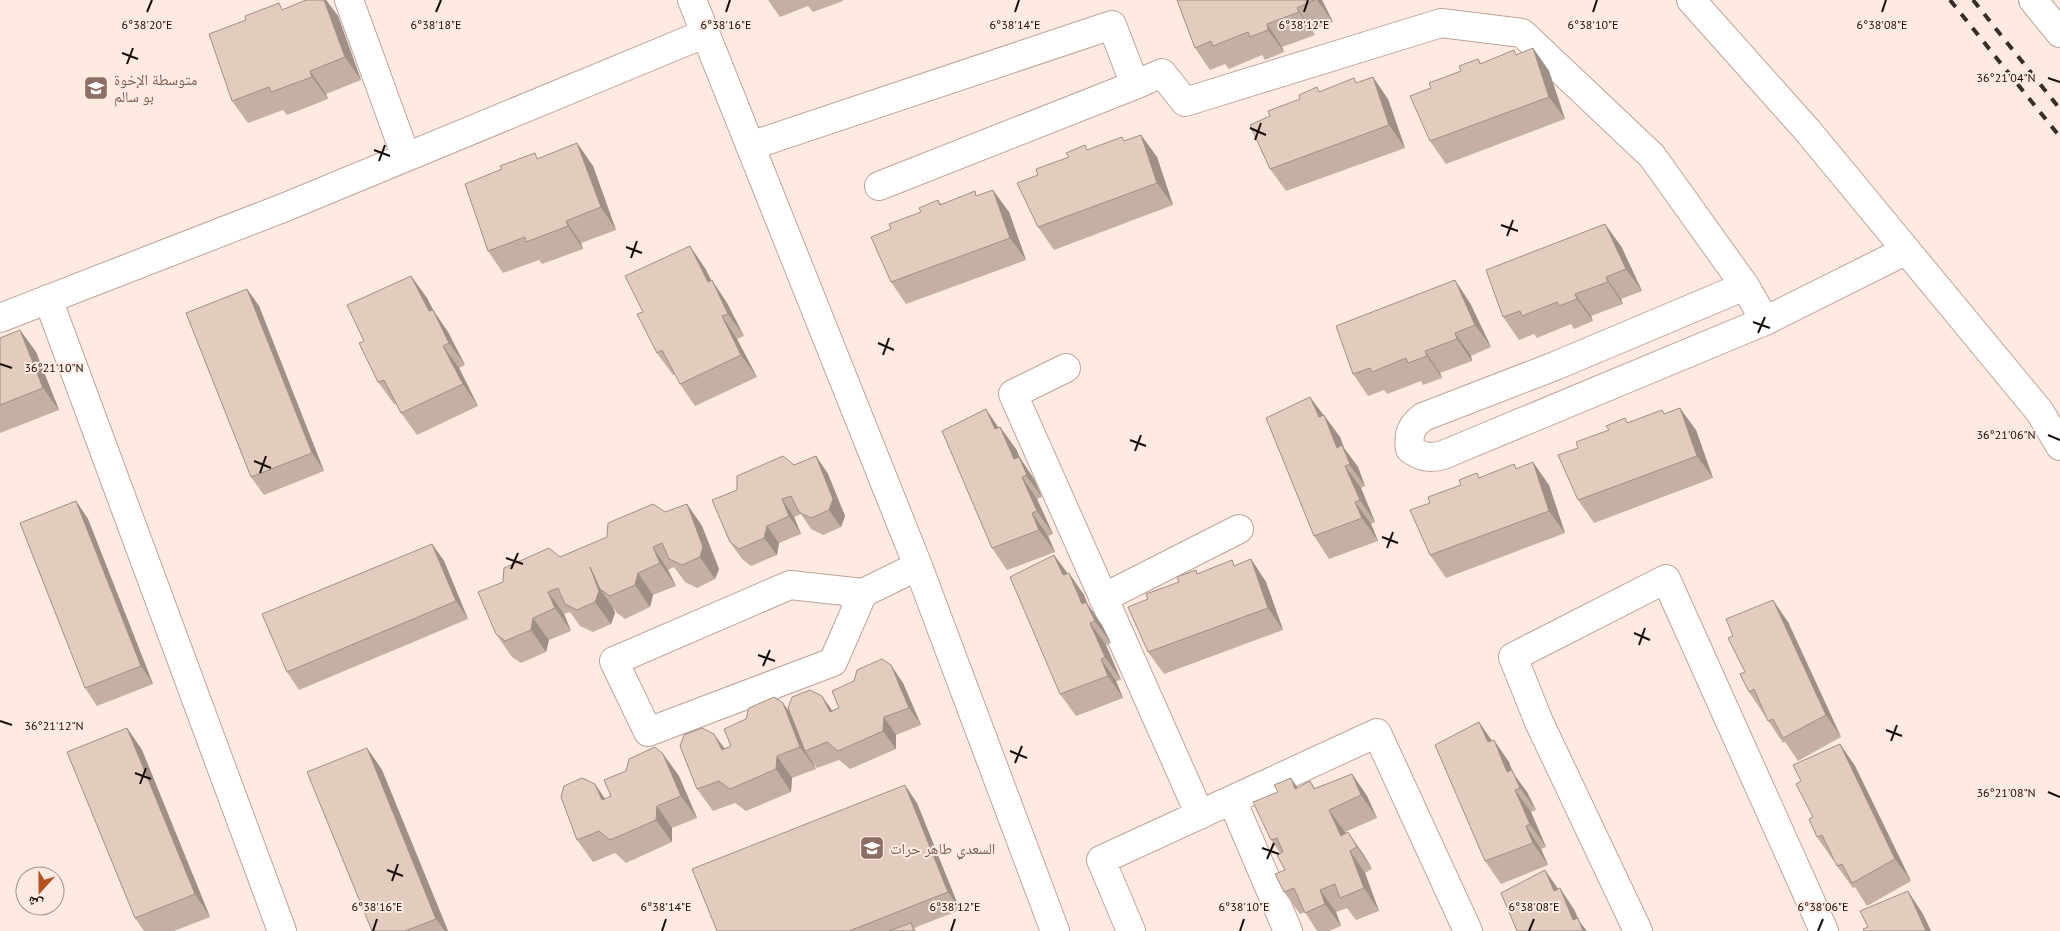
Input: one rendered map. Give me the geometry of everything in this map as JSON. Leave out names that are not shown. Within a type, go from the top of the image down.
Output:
[{"type":"street","points":[[350,0],[406,158]]},
{"type":"street","points":[[692,0],[918,566],[1055,931]]},
{"type":"street","points":[[1691,0],[1806,130],[2040,412],[2060,446]]},
{"type":"street","points":[[2033,0],[2060,33]]},
{"type":"street","points":[[879,186],[1162,73],[1185,102],[1441,23],[1522,32],[1652,156],[1745,286],[1765,321]]},
{"type":"street","points":[[750,146],[1112,25],[1134,84]]},
{"type":"street","points":[[0,318],[406,158],[704,34]]},
{"type":"street","points":[[1745,286],[1555,366],[1423,417],[1414,423],[1409,436],[1410,449],[1421,456],[1434,458],[1443,455],[1765,321],[1905,251]]},
{"type":"street","points":[[48,299],[282,931]]},
{"type":"street","points":[[1555,366],[1569,403]]},
{"type":"street","points":[[1066,368],[1013,394],[1200,815]]},
{"type":"street","points":[[1103,598],[1239,529]]},
{"type":"street","points":[[863,594],[833,662],[648,732],[614,661],[790,585],[863,594],[918,566]]},
{"type":"street","points":[[1638,931],[1539,722],[1512,658],[1666,578],[1824,931]]},
{"type":"street","points":[[1131,931],[1101,860],[1377,733],[1468,931]]},
{"type":"street","points":[[1232,800],[1288,931]]},
{"type":"building","points":[[306,0],[324,0],[345,57],[310,71],[312,77],[271,92],[269,87],[232,101],[209,34],[246,20],[245,16],[279,3],[282,10]]},
{"type":"building","points":[[1177,0],[1315,0],[1297,8],[1299,12],[1267,24],[1268,30],[1250,37],[1248,32],[1213,46],[1211,41],[1195,48]]},
{"type":"building","points":[[1533,48],[1549,97],[1430,141],[1410,96],[1431,88],[1429,83],[1461,71],[1459,66],[1478,59],[1480,64],[1514,50],[1516,55]]},
{"type":"building","points":[[1373,77],[1389,125],[1270,169],[1250,125],[1270,116],[1268,111],[1300,99],[1299,95],[1317,87],[1319,92],[1354,78],[1356,83]]},
{"type":"building","points":[[1141,135],[1157,183],[1038,227],[1017,183],[1038,175],[1036,169],[1069,157],[1066,153],[1085,145],[1087,150],[1122,137],[1124,141]]},
{"type":"building","points":[[577,143],[601,207],[566,221],[568,226],[526,242],[525,237],[488,251],[465,184],[502,169],[500,166],[535,153],[537,159]]},
{"type":"building","points":[[993,190],[1010,238],[891,282],[871,237],[891,229],[889,224],[921,212],[919,208],[938,200],[940,205],[975,191],[976,196]]},
{"type":"building","points":[[1605,224],[1626,269],[1606,277],[1608,282],[1575,294],[1577,299],[1559,306],[1557,302],[1522,316],[1520,311],[1503,317],[1486,270]]},
{"type":"building","points":[[690,246],[708,282],[712,280],[728,314],[722,316],[741,355],[680,384],[662,350],[657,353],[637,314],[643,312],[625,276]]},
{"type":"building","points":[[411,276],[429,311],[433,310],[449,343],[443,346],[463,384],[401,413],[384,380],[378,382],[359,343],[364,341],[347,305]]},
{"type":"building","points":[[1455,280],[1475,325],[1455,333],[1457,339],[1425,351],[1427,356],[1408,363],[1406,358],[1372,372],[1370,368],[1353,374],[1336,326]]},
{"type":"building","points":[[247,289],[312,453],[251,477],[186,313]]},
{"type":"building","points":[[20,330],[43,388],[0,405],[0,338]]},
{"type":"building","points":[[1310,397],[1319,417],[1324,415],[1337,448],[1342,445],[1350,464],[1345,466],[1360,500],[1355,502],[1362,518],[1314,536],[1266,418]]},
{"type":"building","points":[[1680,408],[1697,456],[1578,500],[1558,455],[1578,448],[1576,442],[1609,430],[1606,426],[1625,418],[1627,423],[1662,410],[1664,414]]},
{"type":"building","points":[[986,409],[995,429],[1000,427],[1014,459],[1019,457],[1027,475],[1022,477],[1037,511],[1032,513],[1039,530],[992,548],[942,431]]},
{"type":"building","points":[[783,456],[794,465],[816,456],[833,499],[829,510],[811,518],[799,512],[791,496],[782,499],[789,516],[767,526],[764,538],[739,549],[730,542],[712,500],[737,490],[737,476]]},
{"type":"building","points":[[1533,462],[1549,511],[1430,555],[1410,510],[1430,503],[1428,497],[1461,485],[1459,480],[1477,473],[1479,478],[1514,464],[1516,469]]},
{"type":"building","points":[[76,501],[141,666],[85,688],[20,523]]},
{"type":"building","points":[[653,504],[665,512],[687,504],[703,547],[700,557],[682,565],[669,559],[662,543],[653,547],[660,563],[638,573],[635,585],[610,596],[600,589],[590,567],[599,591],[595,602],[577,610],[565,604],[558,588],[548,592],[555,608],[533,618],[531,630],[505,641],[496,634],[478,592],[503,582],[504,568],[549,548],[560,557],[607,537],[608,523]]},
{"type":"building","points":[[432,544],[456,601],[287,672],[262,614]]},
{"type":"building","points":[[1054,555],[1063,575],[1069,573],[1082,604],[1086,602],[1095,621],[1090,623],[1105,657],[1101,659],[1108,676],[1060,694],[1010,577]]},
{"type":"building","points":[[1251,559],[1268,608],[1148,652],[1128,607],[1148,599],[1146,594],[1179,582],[1177,577],[1196,570],[1197,574],[1232,560],[1234,566]]},
{"type":"building","points":[[1773,600],[1826,715],[1783,738],[1773,719],[1768,721],[1754,689],[1749,692],[1740,674],[1745,672],[1728,638],[1733,636],[1726,619]]},
{"type":"building","points":[[882,659],[891,665],[909,708],[884,717],[883,731],[838,751],[827,742],[805,751],[788,708],[792,697],[810,690],[822,696],[830,712],[839,708],[832,691],[854,681],[857,670]]},
{"type":"building","points":[[774,697],[783,703],[800,747],[777,756],[776,769],[730,789],[719,781],[697,789],[680,746],[684,735],[702,728],[714,734],[722,750],[731,746],[724,729],[746,719],[749,708]]},
{"type":"building","points":[[1479,722],[1488,742],[1494,740],[1507,772],[1512,770],[1520,788],[1515,790],[1530,824],[1526,826],[1533,843],[1485,861],[1435,745]]},
{"type":"building","points":[[127,728],[195,894],[135,918],[67,752]]},
{"type":"building","points":[[1840,744],[1895,859],[1852,883],[1842,864],[1837,866],[1822,835],[1817,837],[1809,819],[1813,817],[1796,784],[1801,781],[1793,765]]},
{"type":"building","points":[[655,747],[663,754],[681,796],[657,806],[656,820],[610,840],[599,831],[577,840],[561,797],[564,786],[582,778],[595,784],[602,800],[611,796],[604,780],[626,771],[629,759]]},
{"type":"building","points":[[367,748],[436,919],[405,931],[372,931],[307,772]]},
{"type":"building","points":[[1352,774],[1361,795],[1329,810],[1341,836],[1348,832],[1357,847],[1350,851],[1364,888],[1340,898],[1335,884],[1320,890],[1325,904],[1305,913],[1294,888],[1284,892],[1275,874],[1285,870],[1277,855],[1283,852],[1277,838],[1271,840],[1253,802],[1278,792],[1274,785],[1291,778],[1295,789],[1310,781],[1314,789]]},
{"type":"building","name":"السعدي طاهر حرات","points":[[905,785],[948,892],[849,931],[717,931],[692,869]]},
{"type":"building","points":[[1545,870],[1554,891],[1560,888],[1573,920],[1578,918],[1583,931],[1517,931],[1501,893]]},
{"type":"building","points":[[1908,891],[1926,931],[1864,931],[1863,929],[1868,927],[1860,911]]},
{"type":"building","points":[[911,923],[914,931],[889,931]]},
{"type":"railway","points":[[1950,0],[2060,137]]},
{"type":"railway","points":[[1973,0],[2060,109]]},
{"type":"place","name":"متوسطة الإخوة بو سالم","points":[[96,88]]},
{"type":"place","name":"السعدي طاهر حرات","points":[[872,848]]}]
